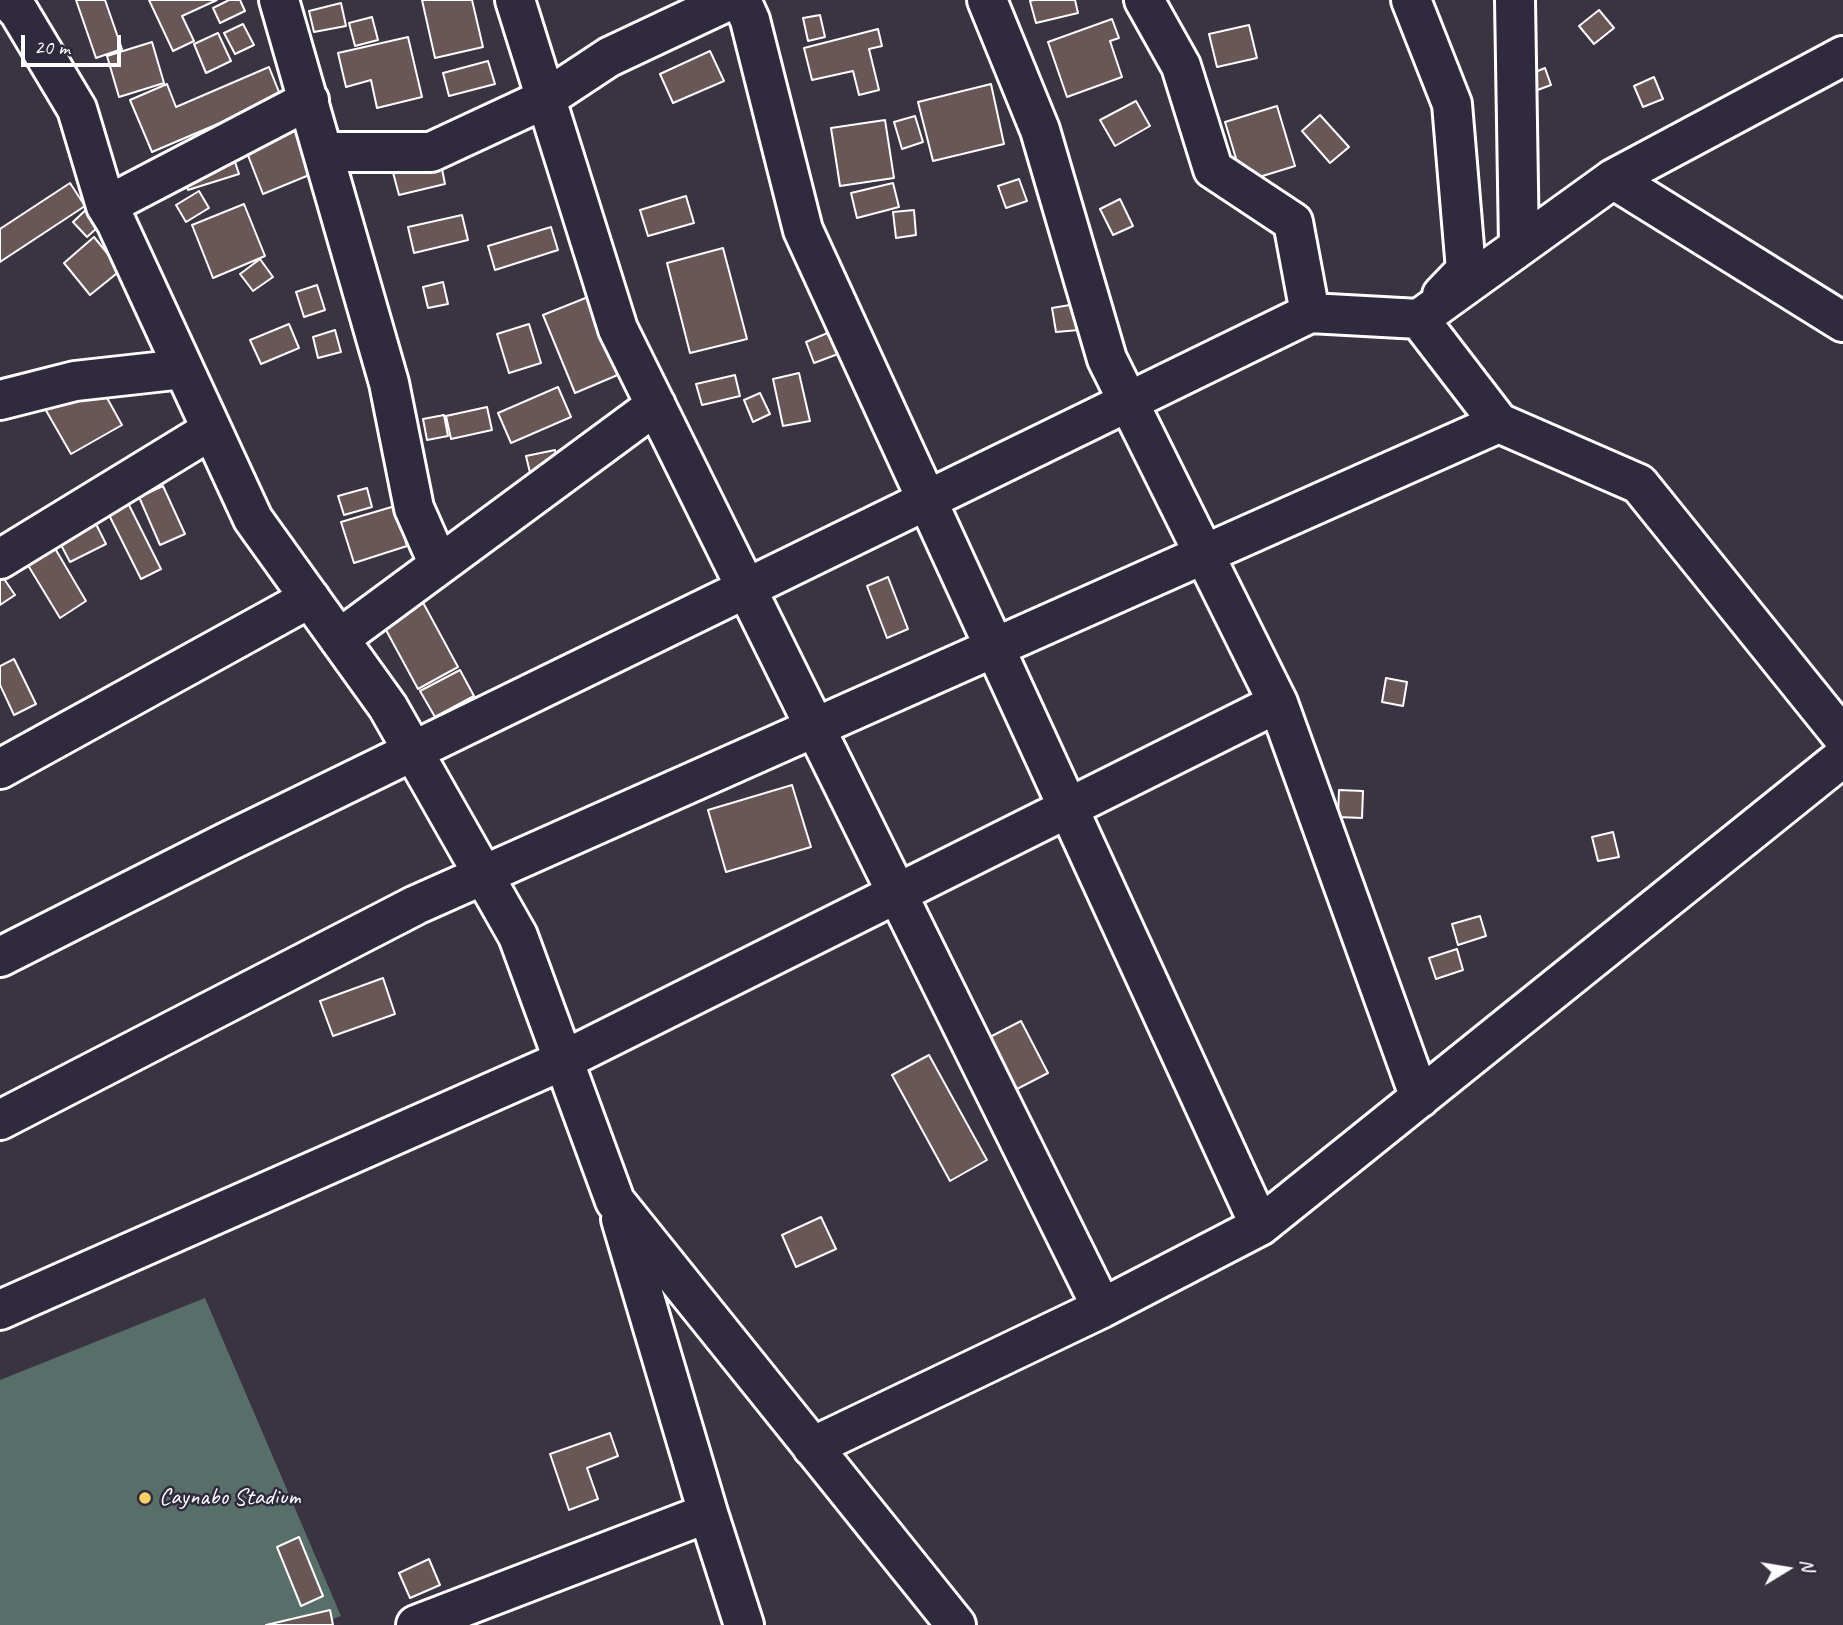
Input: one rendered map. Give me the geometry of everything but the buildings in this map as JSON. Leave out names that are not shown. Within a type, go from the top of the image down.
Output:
[{"type":"street","points":[[279,0],[389,383],[414,508],[439,565]]},
{"type":"street","points":[[515,0],[618,329],[1102,1308]]},
{"type":"street","points":[[324,152],[431,152],[547,98],[609,57],[730,0]]},
{"type":"street","points":[[741,0],[751,20],[803,230],[1260,1226]]},
{"type":"street","points":[[987,0],[1040,130],[1107,359],[1278,703],[1420,1098]]},
{"type":"street","points":[[1144,0],[1181,66],[1213,169],[1293,222],[1310,313]]},
{"type":"street","points":[[1411,0],[1452,104],[1466,270],[1419,319]]},
{"type":"street","points":[[1515,0],[1519,246]]},
{"type":"street","points":[[24,4],[77,109],[106,206],[116,222],[253,520],[388,707],[518,936],[615,1201],[744,1625]]},
{"type":"street","points":[[0,957],[1310,313],[1419,319],[1613,179],[1843,56]]},
{"type":"street","points":[[106,206],[309,100]]},
{"type":"street","points":[[1613,179],[1843,321]]},
{"type":"street","points":[[1419,319],[1499,423],[1639,484],[1843,737]]},
{"type":"street","points":[[0,400],[75,381],[183,369]]},
{"type":"street","points":[[339,639],[656,405]]},
{"type":"street","points":[[0,1120],[416,905],[1499,423]]},
{"type":"street","points":[[0,559],[212,430]]},
{"type":"street","points":[[0,769],[310,598]]},
{"type":"street","points":[[0,1310],[564,1060],[1278,703]]},
{"type":"street","points":[[812,1447],[1102,1308],[1260,1226],[1843,757]]},
{"type":"street","points":[[615,1201],[956,1625]]},
{"type":"street","points":[[416,1625],[708,1513]]},
{"type":"green space","name":"Caynabo Stadium","points":[[205,1298],[341,1616],[317,1625],[0,1625],[0,1380]]},
{"type":"place","name":"Caynabo Stadium","points":[[145,1498]]}]
